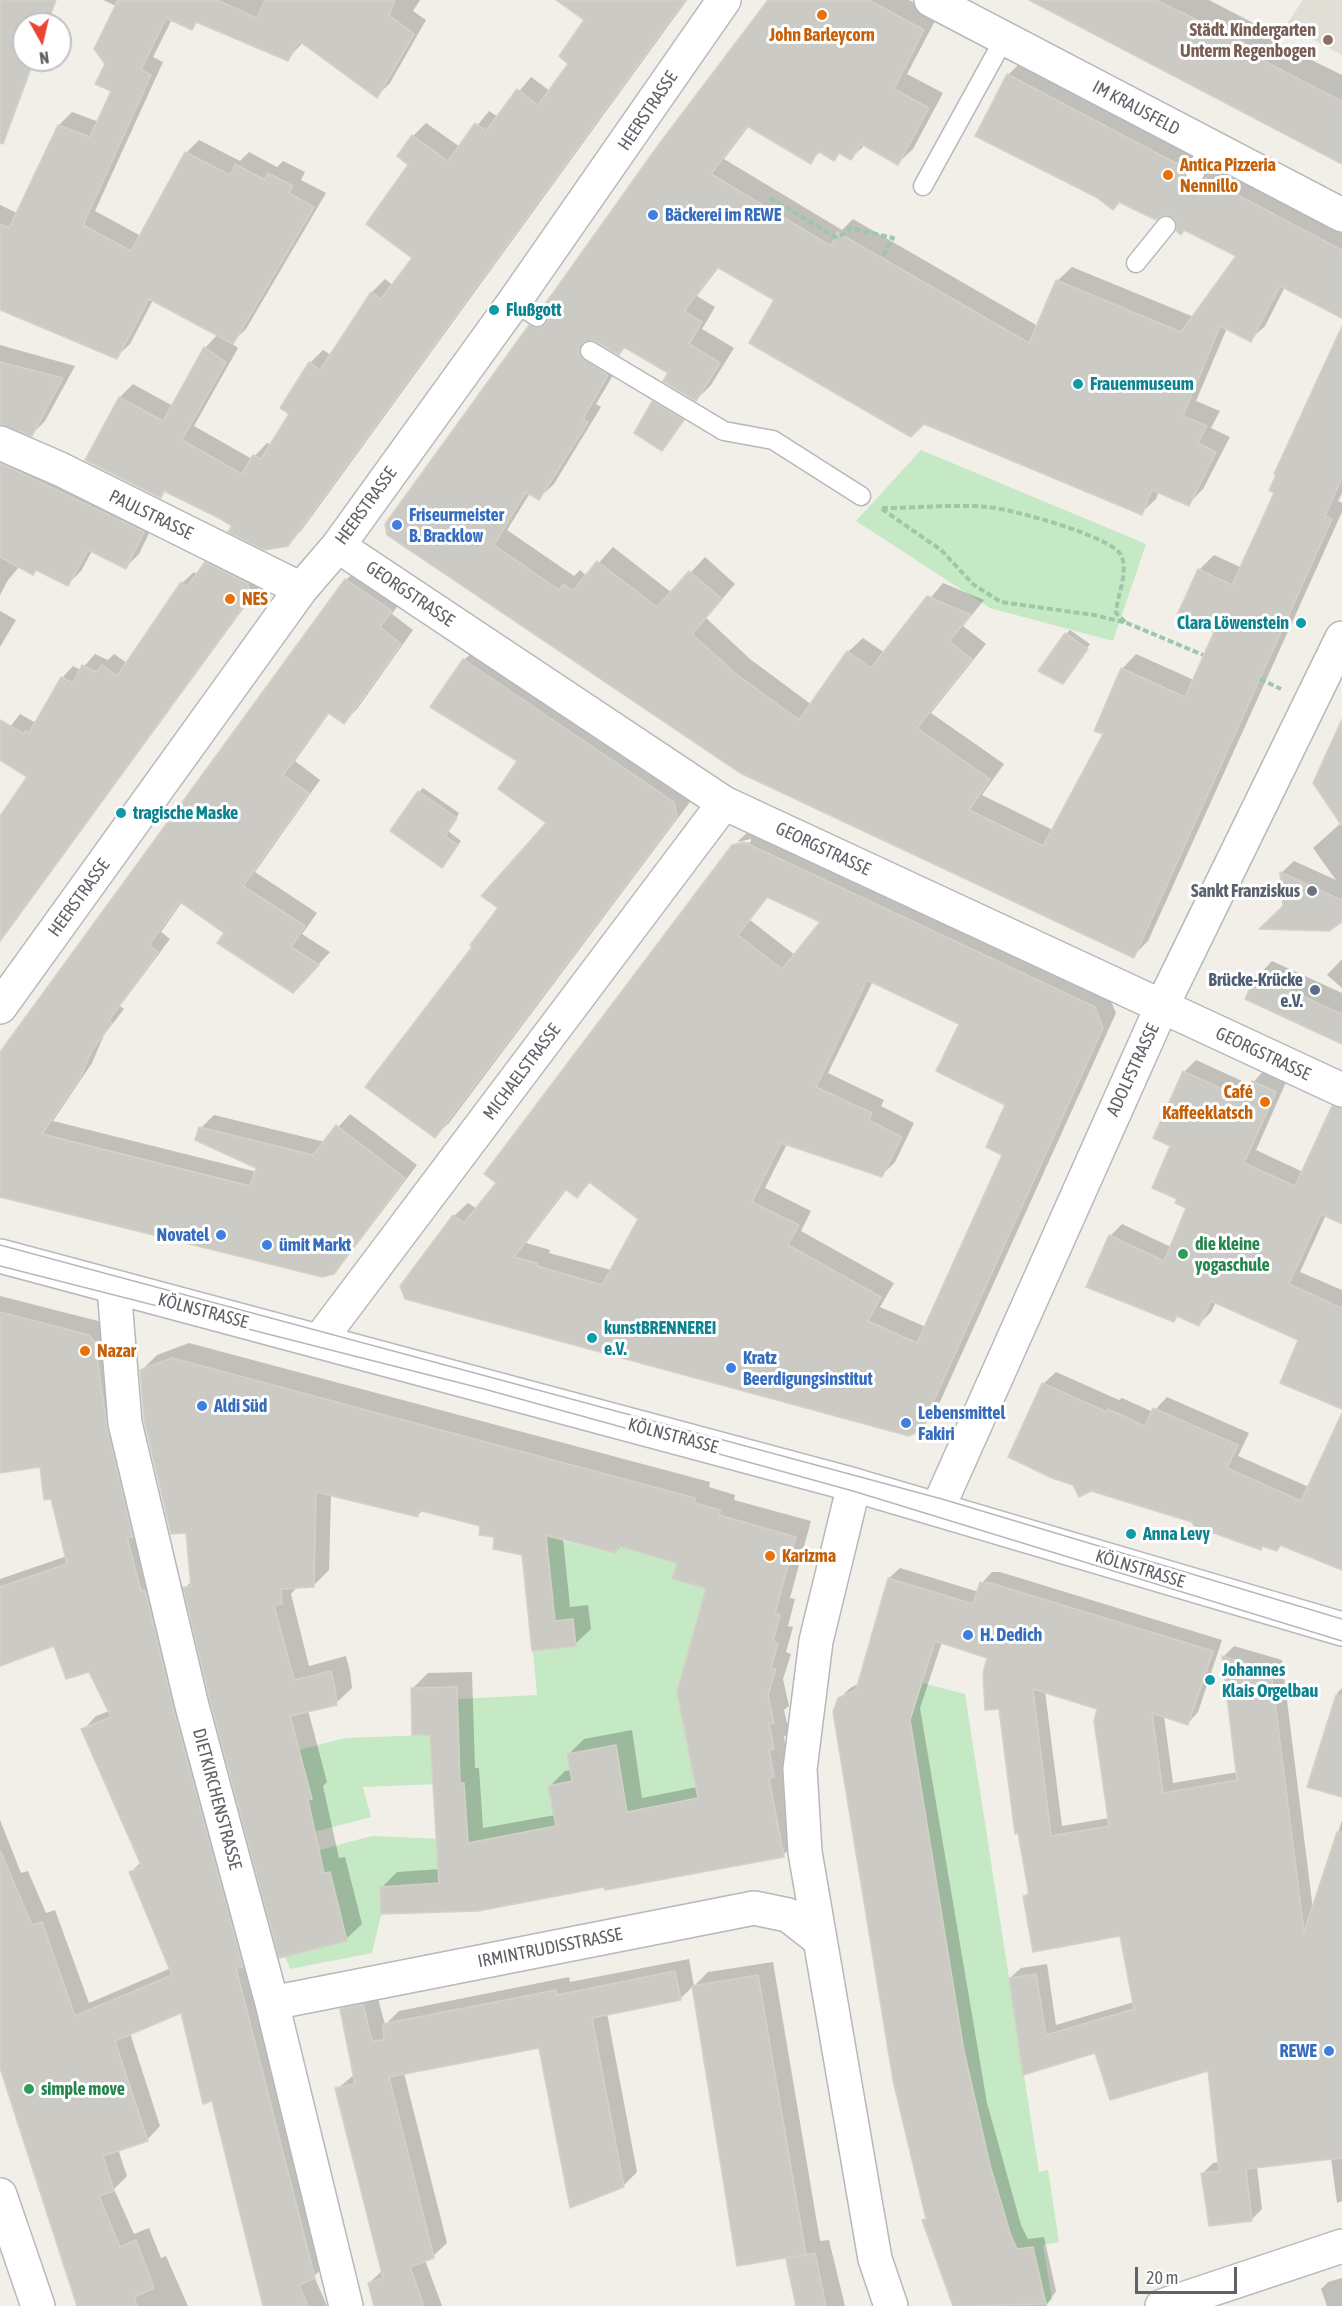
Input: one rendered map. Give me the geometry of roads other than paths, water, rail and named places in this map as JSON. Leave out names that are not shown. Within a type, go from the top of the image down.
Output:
[{"type":"street","name":"HEERSTRASSE","points":[[0,1007],[302,589],[526,309],[724,0]]},
{"type":"street","name":"IM KRAUSFELD","points":[[931,0],[1004,39],[1202,160],[1342,215]]},
{"type":"street","name":"PAULSTRASSE","points":[[0,443],[60,469],[302,589]]},
{"type":"street","name":"GEORGSTRASSE","points":[[338,546],[724,803],[1342,1090]]},
{"type":"street","name":"ADOLFSTRASSE","points":[[938,1508],[1162,1006],[1342,638]]},
{"type":"street","name":"MICHAELSTRASSE","points":[[319,1341],[724,803]]},
{"type":"street","name":"KÖLNSTRASSE","points":[[0,1256],[938,1508],[1342,1629]]},
{"type":"street","name":"DIETKIRCHENSTRASSE","points":[[114,1287],[125,1423],[192,1706],[272,2002],[346,2306]]},
{"type":"street","points":[[854,1485],[816,1641],[800,1769],[805,1852],[876,2259],[891,2306]]},
{"type":"street","name":"IRMINTRUDISSTRASSE","points":[[272,2002],[754,1908],[788,1915],[820,1940]]},
{"type":"street","points":[[0,2196],[38,2306]]},
{"type":"street","points":[[1162,2306],[1342,2246]]},
{"type":"lane","points":[[923,186],[1004,39]]},
{"type":"lane","points":[[1137,263],[1166,226]]},
{"type":"lane","points":[[590,351],[724,431],[773,440],[861,496]]},
{"type":"tram line","points":[[0,1245],[942,1499],[1342,1619]]},
{"type":"tram line","points":[[0,1266],[484,1389],[853,1491],[1342,1641]]},
{"type":"place","name":"John Barleycorn","points":[[822,15]]},
{"type":"place","name":"Städt. Kindergarten Unterm Regenbogen","points":[[1328,40]]},
{"type":"place","name":"Antica Pizzeria Nennillo","points":[[1168,175]]},
{"type":"place","name":"Bäckerei im REWE","points":[[653,215]]},
{"type":"place","name":"Flußgott","points":[[494,310]]},
{"type":"place","name":"Frauenmuseum","points":[[1078,384]]},
{"type":"place","name":"Friseurmeister B. Bracklow","points":[[397,525]]},
{"type":"place","name":"NES","points":[[230,599]]},
{"type":"place","name":"Clara Löwenstein","points":[[1301,623]]},
{"type":"place","name":"tragische Maske","points":[[121,813]]},
{"type":"place","name":"Sankt Franziskus","points":[[1312,891]]},
{"type":"place","name":"Brücke-Krücke e.V.","points":[[1315,990]]},
{"type":"place","name":"Café Kaffeeklatsch","points":[[1265,1102]]},
{"type":"place","name":"Novatel","points":[[221,1235]]},
{"type":"place","name":"ümit Markt","points":[[267,1245]]},
{"type":"place","name":"die kleine yogaschule","points":[[1183,1254]]},
{"type":"place","name":"kunstBRENNEREI e.V.","points":[[592,1338]]},
{"type":"place","name":"Nazar","points":[[85,1351]]},
{"type":"place","name":"Kratz Beerdigungsinstitut","points":[[731,1368]]},
{"type":"place","name":"Aldi Süd","points":[[202,1406]]},
{"type":"place","name":"Lebensmittel Fakiri","points":[[906,1423]]},
{"type":"place","name":"Anna Levy","points":[[1131,1534]]},
{"type":"place","name":"Karizma","points":[[770,1556]]},
{"type":"place","name":"H. Dedich","points":[[968,1635]]},
{"type":"place","name":"Johannes Klais Orgelbau","points":[[1210,1680]]},
{"type":"place","name":"REWE","points":[[1329,2051]]},
{"type":"place","name":"simple move","points":[[29,2089]]}]
